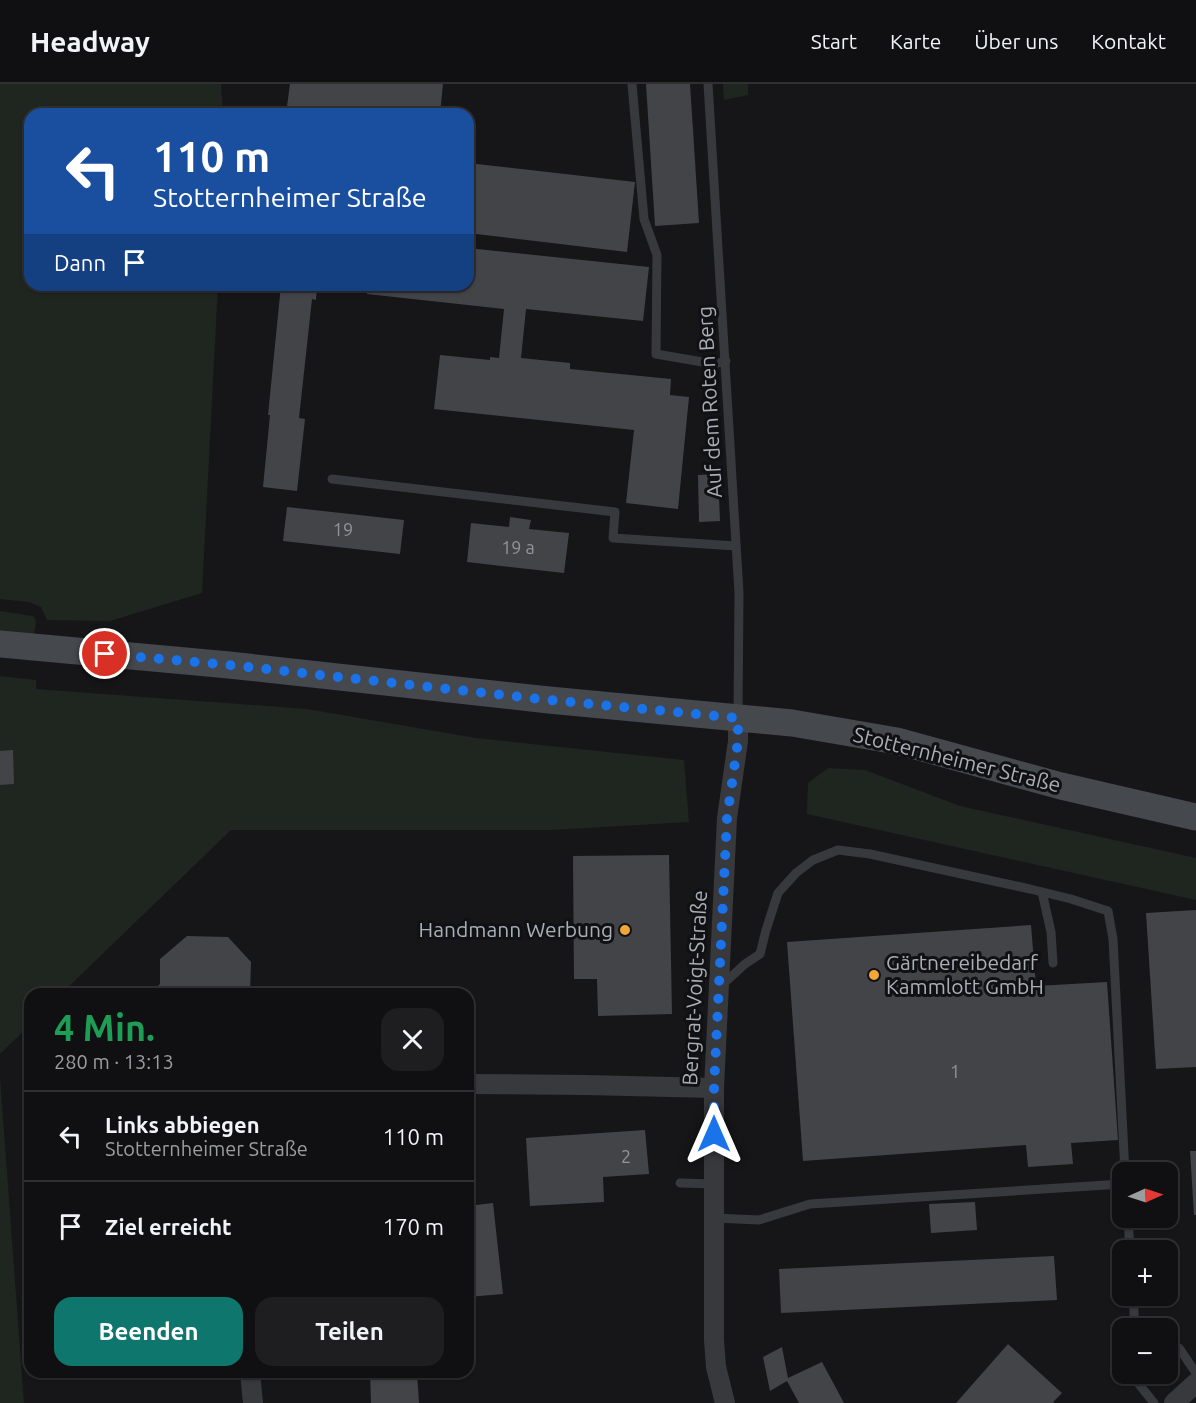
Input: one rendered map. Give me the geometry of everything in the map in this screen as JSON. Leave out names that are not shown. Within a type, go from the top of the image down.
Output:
[{"type":"main road","name":"Stotternheimer Straße","points":[[0,644],[229,665],[559,701],[792,723],[897,741],[1060,786],[1196,817]]},
{"type":"street","name":"Bergrat-Voigt-Straße","points":[[725,1403],[716,1367],[714,1340],[714,1088],[727,818],[738,741],[738,718]]},
{"type":"street","points":[[474,1084],[714,1088]]},
{"type":"street","points":[[251,1378],[253,1403]]},
{"type":"street","points":[[1174,1403],[1196,1383]]},
{"type":"lane","points":[[632,84],[644,219],[657,255],[656,354],[714,364],[726,361]]},
{"type":"lane","name":"Auf dem Roten Berg","points":[[708,84],[739,594],[738,718]]},
{"type":"lane","points":[[332,479],[615,512],[613,538],[736,546]]},
{"type":"lane","points":[[719,988],[759,954],[778,893],[796,873],[813,860],[838,850],[870,854],[1042,892],[1108,911],[1113,939],[1124,1162]]},
{"type":"lane","points":[[1042,892],[1052,932],[1053,963]]},
{"type":"lane","points":[[680,1183],[714,1184]]},
{"type":"lane","points":[[714,1218],[759,1220],[810,1204],[1112,1185]]},
{"type":"lane","points":[[1179,1348],[1196,1373]]},
{"type":"lane","points":[[1139,1384],[1154,1403]]},
{"type":"shaded area","points":[[0,84],[221,84],[223,108],[24,108],[24,291],[218,291],[202,593],[110,621],[47,620],[41,607],[29,602],[0,599]]},
{"type":"shaded area","points":[[723,84],[748,84],[748,95],[724,100]]},
{"type":"shaded area","points":[[0,611],[33,616],[36,621],[34,635],[0,632]]},
{"type":"shaded area","points":[[0,676],[36,680],[36,689],[307,709],[476,738],[684,760],[689,822],[551,830],[231,830],[67,988],[24,988],[24,1031],[0,1054]]},
{"type":"shaded area","points":[[828,768],[865,770],[960,806],[1196,858],[1196,900],[807,814],[808,783]]},
{"type":"shaded area","points":[[0,1077],[24,1403],[0,1403]]},
{"type":"building","points":[[290,84],[443,84],[441,108],[287,108]]},
{"type":"building","points":[[646,84],[690,84],[699,223],[655,226]]},
{"type":"building","points":[[474,164],[635,182],[627,252],[474,234]]},
{"type":"building","points":[[474,249],[649,267],[643,321],[526,309],[521,358],[570,363],[570,369],[671,379],[670,395],[689,397],[678,509],[626,503],[634,430],[434,409],[440,355],[490,360],[490,357],[499,358],[504,309],[367,294],[367,291],[474,291]]},
{"type":"building","points":[[280,291],[317,291],[316,300],[312,299],[299,418],[305,419],[297,491],[263,487],[270,415],[268,415]]},
{"type":"building","points":[[718,474],[720,521],[699,522],[698,475]]},
{"type":"building","points":[[287,507],[404,520],[400,554],[283,541]]},
{"type":"building","points":[[510,517],[531,520],[529,529],[569,533],[564,573],[467,562],[471,523],[509,527]]},
{"type":"building","points":[[13,750],[14,784],[0,785],[0,751]]},
{"type":"building","points":[[669,855],[672,1014],[598,1016],[597,979],[574,979],[573,856]]},
{"type":"building","points":[[1196,910],[1196,1067],[1156,1069],[1146,913]]},
{"type":"building","points":[[1031,925],[1036,986],[1107,982],[1118,1140],[1071,1143],[1073,1164],[1028,1167],[1026,1145],[803,1161],[787,942]]},
{"type":"building","points":[[187,936],[228,937],[251,962],[250,988],[156,988],[160,984],[160,959]]},
{"type":"building","points":[[645,1130],[649,1174],[603,1177],[604,1202],[530,1206],[526,1138]]},
{"type":"building","points":[[1190,1151],[1196,1151],[1196,1215],[1194,1215]]},
{"type":"building","points":[[975,1202],[977,1230],[931,1233],[929,1204]]},
{"type":"building","points":[[493,1203],[503,1294],[474,1296],[474,1205]]},
{"type":"building","points":[[1054,1256],[1057,1300],[781,1313],[779,1269]]},
{"type":"building","points":[[1008,1344],[1062,1393],[1053,1402],[1055,1403],[956,1403]]},
{"type":"building","points":[[782,1347],[788,1378],[822,1362],[844,1403],[799,1403],[787,1381],[770,1391],[763,1357]]},
{"type":"building","points":[[370,1378],[417,1378],[419,1403],[371,1403]]},
{"type":"place","name":"Handmann Werbung","points":[[625,930]]},
{"type":"place","name":"Gärtnereibedarf Kammlott GmbH","points":[[874,975]]},
{"type":"route","points":[[105,654],[738,718],[738,741],[727,818],[714,1088],[714,1134]]}]
